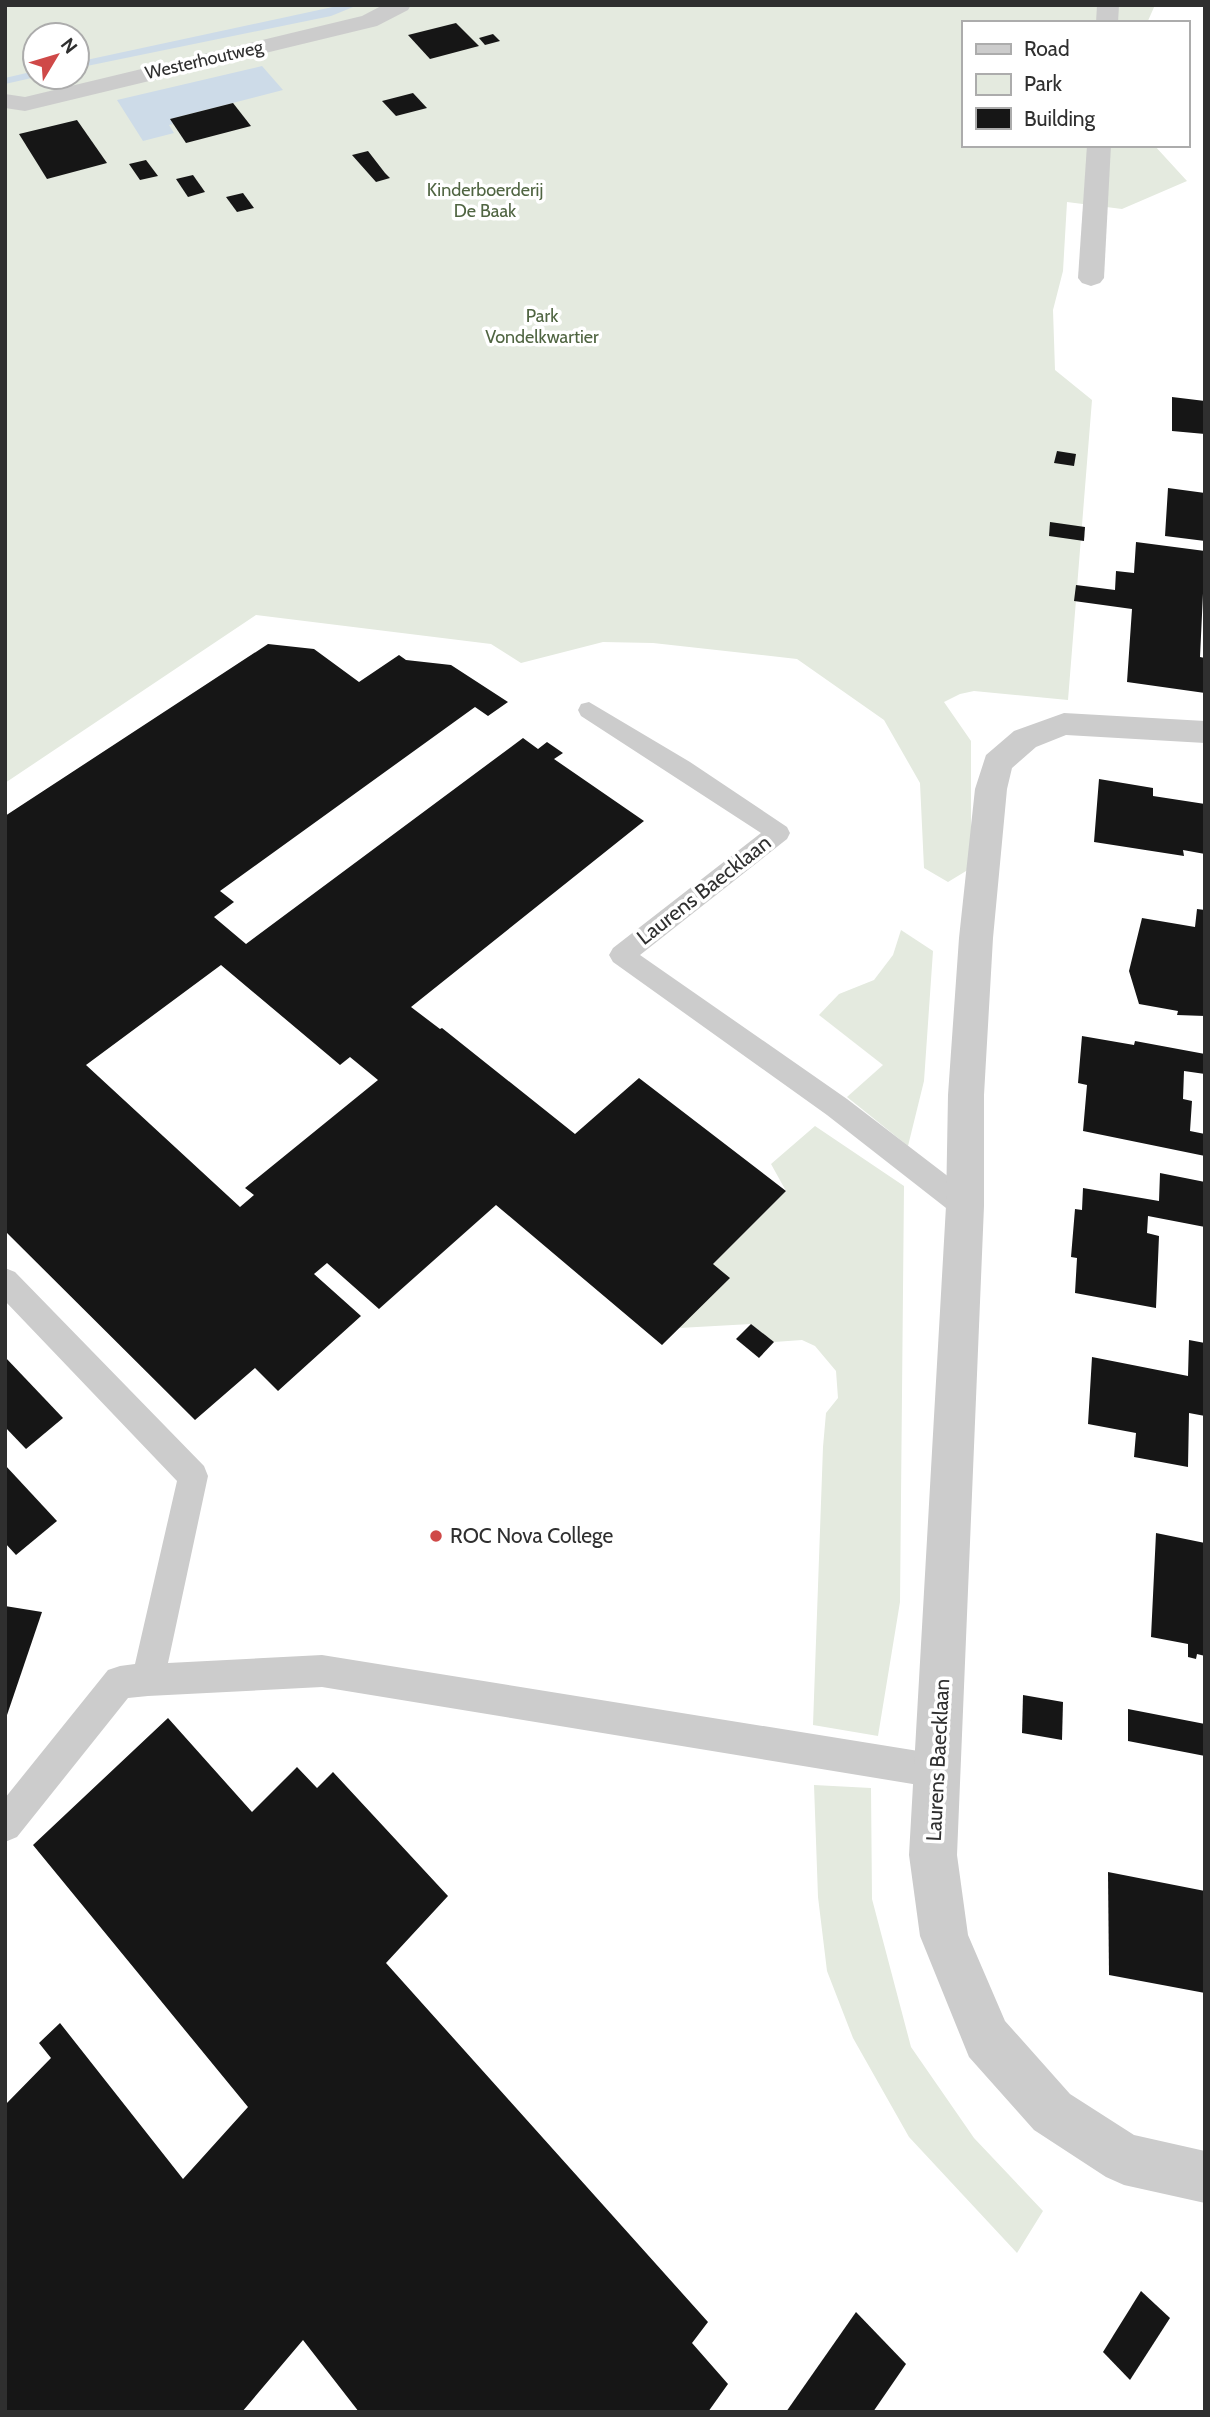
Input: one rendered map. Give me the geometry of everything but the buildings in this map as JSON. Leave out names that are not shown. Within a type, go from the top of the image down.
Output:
[{"type":"street","name":"Westerhoutweg","points":[[5,101],[25,104],[369,21],[400,5]]},
{"type":"street","points":[[1091,278],[1099,147]]},
{"type":"street","name":"Laurens Baecklaan","points":[[1205,732],[1064,724],[1025,739],[997,764],[991,789],[975,938],[966,1094],[965,1206],[933,1855],[944,1936],[987,2039],[1052,2112],[1124,2160],[1205,2177]]},
{"type":"lane","name":"Laurens Baecklaan","points":[[589,710],[778,832],[622,955],[837,1107],[965,1206]]},
{"type":"lane","points":[[5,1281],[193,1476],[148,1680]]},
{"type":"lane","points":[[5,1825],[120,1682],[148,1680],[321,1671],[937,1771]]},
{"type":"green space","name":"Park Vondelkwartier","points":[[5,5],[1155,5],[1148,21],[962,21],[962,147],[1156,147],[1187,181],[1122,209],[1067,202],[1063,271],[1053,310],[1055,370],[1092,400],[1068,700],[974,691],[944,702],[971,741],[971,868],[948,882],[924,868],[920,783],[884,720],[797,659],[653,643],[603,642],[521,663],[491,644],[256,615],[5,783]]},
{"type":"green space","points":[[901,930],[933,951],[924,1081],[908,1146],[847,1097],[883,1065],[819,1015],[839,994],[874,980],[893,955]]},
{"type":"green space","points":[[815,1126],[904,1186],[900,1602],[878,1736],[813,1725],[823,1447],[826,1413],[838,1398],[836,1371],[815,1346],[802,1340],[774,1342],[751,1324],[679,1328],[713,1264],[786,1191],[771,1164]]},
{"type":"green space","points":[[814,1785],[871,1788],[872,1899],[911,2047],[974,2138],[1043,2211],[1017,2253],[909,2137],[853,2038],[827,1971],[818,1897]]},
{"type":"water","points":[[262,66],[283,90],[170,119],[173,124],[169,125],[174,133],[143,141],[117,100]]},
{"type":"waterway","points":[[91,62],[331,13],[353,5]]},
{"type":"waterway","points":[[5,81],[21,77]]},
{"type":"place","name":"ROC Nova College","points":[[436,1536]]},
{"type":"park label","name":"Kinderboerderij De Baak","points":[[485,200]]}]
